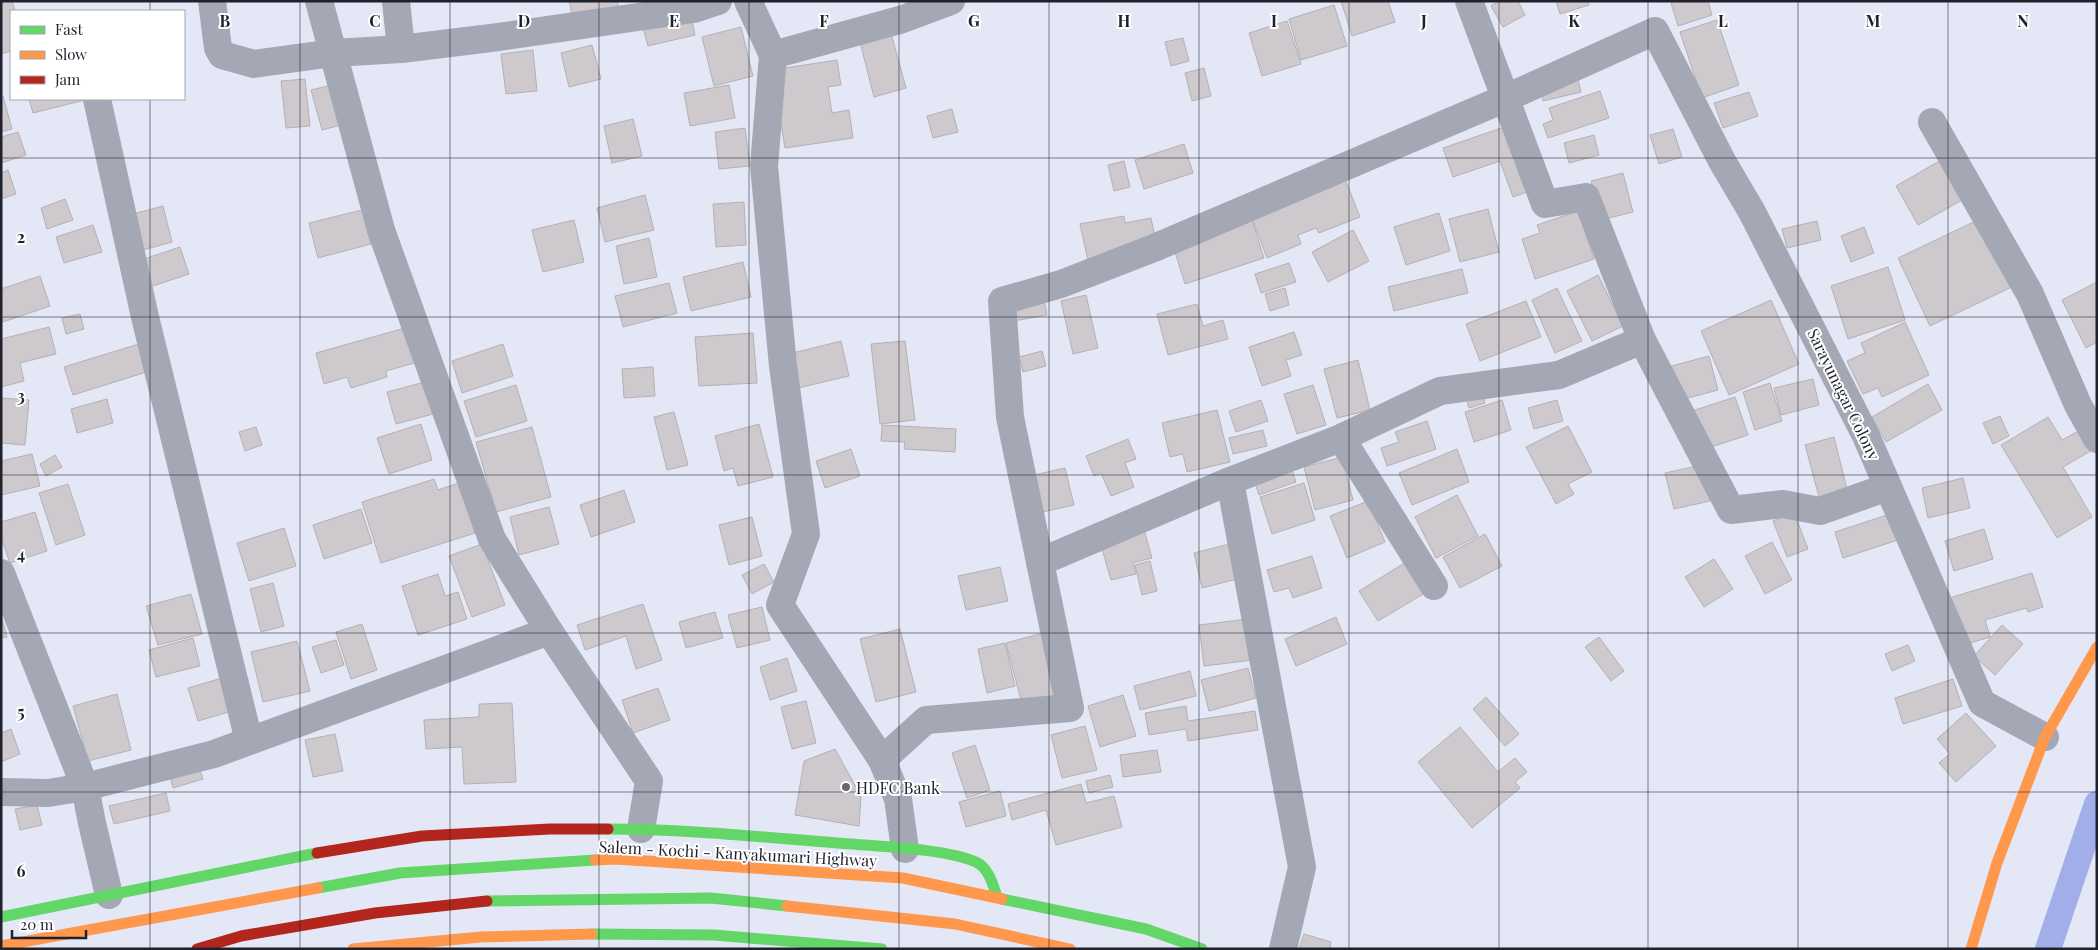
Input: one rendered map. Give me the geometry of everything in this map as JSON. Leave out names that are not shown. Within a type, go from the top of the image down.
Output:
[{"type":"main road","points":[[1971,949],[1997,863],[2045,736],[2097,647]]},
{"type":"main road","points":[[1,918],[280,859],[422,836],[550,828],[640,829],[729,834],[905,849],[954,856],[978,863],[991,877],[997,897]]},
{"type":"main road","name":"Salem - Kochi - Kanyakumari Highway","points":[[1,946],[400,873],[616,859],[903,878],[1146,929],[1202,949]]},
{"type":"main road","points":[[197,949],[251,934],[375,913],[477,901],[541,898],[712,898],[955,924],[1070,949]]},
{"type":"main road","points":[[353,949],[482,937],[677,942],[714,935],[882,949]]},
{"type":"street","points":[[212,1],[218,48],[222,55],[254,64],[333,53],[401,49],[694,9],[718,1]]},
{"type":"street","points":[[319,1],[381,230],[492,539],[549,631],[649,781],[640,829]]},
{"type":"street","points":[[396,1],[401,49]]},
{"type":"street","points":[[748,1],[773,55],[764,166],[783,366],[806,534],[780,605],[882,760],[898,799],[905,849]]},
{"type":"street","points":[[773,55],[903,19],[951,1]]},
{"type":"street","points":[[1469,1],[1546,204],[1586,197],[1642,340],[1730,510],[1783,504],[1820,511],[1888,487]]},
{"type":"street","name":"Sarayunagar Colony","points":[[1506,98],[1655,31],[1866,436],[1982,703],[2045,736]]},
{"type":"street","points":[[864,733],[926,720],[1070,708],[1010,417],[1002,301],[1061,284],[1154,248],[1506,98]]},
{"type":"street","points":[[97,100],[145,317],[249,741]]},
{"type":"street","points":[[1932,122],[2030,294],[2078,405],[2097,438]]},
{"type":"street","points":[[1040,562],[1230,482],[1342,438],[1440,391],[1559,375],[1642,340]]},
{"type":"street","points":[[1342,438],[1434,586]]},
{"type":"street","points":[[1230,482],[1302,867],[1283,949]]},
{"type":"street","points":[[1,573],[85,787],[92,824],[110,894]]},
{"type":"street","points":[[1,792],[48,793],[85,787],[214,754],[549,631]]},
{"type":"street","points":[[882,760],[926,720]]},
{"type":"building","points":[[1,1],[12,1],[15,10],[10,10],[10,51],[1,54]]},
{"type":"building","points":[[569,1],[617,1],[620,13],[574,24]]},
{"type":"building","points":[[1341,1],[1388,1],[1395,22],[1352,36]]},
{"type":"building","points":[[1499,1],[1518,1],[1525,15],[1503,27],[1491,6]]},
{"type":"building","points":[[1556,1],[1588,1],[1589,5],[1560,14]]},
{"type":"building","points":[[1677,1],[1708,1],[1712,15],[1678,26],[1671,3]]},
{"type":"building","points":[[1334,5],[1347,46],[1301,60],[1289,19]]},
{"type":"building","points":[[691,16],[695,35],[648,46],[643,28]]},
{"type":"building","points":[[1717,20],[1739,85],[1702,98],[1680,32]]},
{"type":"building","points":[[1287,21],[1301,64],[1262,76],[1249,33]]},
{"type":"building","points":[[741,27],[753,76],[714,86],[702,37]]},
{"type":"building","points":[[891,33],[906,88],[874,97],[860,42]]},
{"type":"building","points":[[1183,38],[1189,61],[1171,66],[1165,42]]},
{"type":"building","points":[[592,45],[601,79],[569,87],[561,53]]},
{"type":"building","points":[[533,50],[537,91],[506,94],[501,54]]},
{"type":"building","points":[[837,60],[841,85],[828,87],[832,113],[849,110],[853,138],[785,148],[772,70]]},
{"type":"building","points":[[1204,68],[1211,96],[1192,101],[1185,73]]},
{"type":"building","points":[[1575,68],[1581,92],[1543,101],[1537,77]]},
{"type":"building","points":[[305,79],[310,126],[286,128],[281,81]]},
{"type":"building","points":[[336,84],[345,124],[322,130],[311,90]]},
{"type":"building","points":[[729,85],[735,118],[690,126],[684,93]]},
{"type":"building","points":[[1600,91],[1609,118],[1548,138],[1543,124],[1553,120],[1549,108]]},
{"type":"building","points":[[1749,92],[1758,116],[1723,128],[1714,103]]},
{"type":"building","points":[[1,96],[3,96],[12,129],[1,132]]},
{"type":"building","points":[[29,100],[85,100],[33,113]]},
{"type":"building","points":[[952,109],[958,132],[933,138],[927,116]]},
{"type":"building","points":[[633,119],[642,156],[612,163],[604,126]]},
{"type":"building","points":[[1513,124],[1535,189],[1513,197],[1500,161],[1453,177],[1443,148]]},
{"type":"building","points":[[745,128],[750,166],[719,169],[715,132]]},
{"type":"building","points":[[1673,129],[1682,157],[1659,164],[1650,135]]},
{"type":"building","points":[[18,132],[26,155],[1,163],[1,137]]},
{"type":"building","points":[[1594,135],[1599,155],[1569,163],[1564,143]]},
{"type":"building","points":[[1184,144],[1193,173],[1144,189],[1135,160]]},
{"type":"building","points":[[1948,156],[1971,195],[1918,225],[1896,186]]},
{"type":"building","points":[[1124,161],[1130,187],[1114,191],[1108,165]]},
{"type":"building","points":[[8,170],[16,194],[1,199],[1,173]]},
{"type":"building","points":[[1623,173],[1633,212],[1601,220],[1591,181]]},
{"type":"building","points":[[1345,179],[1360,217],[1319,233],[1316,228],[1298,235],[1301,244],[1267,258],[1251,216]]},
{"type":"building","points":[[645,195],[654,230],[605,242],[597,208]]},
{"type":"building","points":[[65,199],[73,220],[47,229],[41,208]]},
{"type":"building","points":[[744,202],[746,245],[716,247],[713,204]]},
{"type":"building","points":[[163,206],[172,242],[143,250],[133,214]]},
{"type":"building","points":[[1488,209],[1499,252],[1460,262],[1449,219]]},
{"type":"building","points":[[362,210],[371,244],[318,258],[309,223]]},
{"type":"building","points":[[1578,211],[1594,259],[1535,279],[1522,239],[1540,233],[1537,225]]},
{"type":"building","points":[[1439,213],[1450,251],[1406,265],[1394,227]]},
{"type":"building","points":[[1250,214],[1264,258],[1185,284],[1171,239]]},
{"type":"building","points":[[1124,216],[1125,223],[1151,218],[1159,256],[1090,270],[1080,224]]},
{"type":"building","points":[[1984,217],[2016,285],[1930,326],[1898,258]]},
{"type":"building","points":[[574,220],[584,262],[543,272],[532,230]]},
{"type":"building","points":[[1817,221],[1821,240],[1787,248],[1782,229]]},
{"type":"building","points":[[93,225],[102,252],[64,263],[56,237]]},
{"type":"building","points":[[1864,227],[1874,253],[1851,262],[1841,236]]},
{"type":"building","points":[[1353,230],[1369,261],[1328,282],[1312,252]]},
{"type":"building","points":[[649,238],[657,277],[624,284],[616,246]]},
{"type":"building","points":[[180,247],[189,274],[147,288],[138,261]]},
{"type":"building","points":[[743,262],[751,297],[691,311],[683,277]]},
{"type":"building","points":[[1289,263],[1296,282],[1261,293],[1255,274]]},
{"type":"building","points":[[1888,267],[1905,320],[1848,339],[1831,286]]},
{"type":"building","points":[[1462,269],[1468,293],[1394,311],[1388,287]]},
{"type":"building","points":[[1598,275],[1623,326],[1592,341],[1567,291]]},
{"type":"building","points":[[40,276],[50,306],[3,322],[1,316],[1,289]]},
{"type":"building","points":[[2097,282],[2097,342],[2086,348],[2062,300]]},
{"type":"building","points":[[669,283],[677,313],[623,327],[615,296]]},
{"type":"building","points":[[1285,288],[1289,305],[1270,311],[1265,294]]},
{"type":"building","points":[[1557,288],[1582,341],[1555,353],[1532,300]]},
{"type":"building","points":[[1043,294],[1047,315],[1014,321],[1010,301]]},
{"type":"building","points":[[1086,295],[1098,348],[1073,354],[1061,301]]},
{"type":"building","points":[[1771,300],[1799,364],[1729,395],[1701,331]]},
{"type":"building","points":[[1526,301],[1541,337],[1480,361],[1466,324]]},
{"type":"building","points":[[1197,304],[1203,326],[1223,320],[1228,339],[1168,355],[1157,314]]},
{"type":"building","points":[[80,314],[84,329],[66,334],[62,318]]},
{"type":"building","points":[[1905,322],[1929,375],[1882,397],[1878,388],[1863,394],[1847,361],[1865,353],[1861,343]]},
{"type":"building","points":[[412,326],[422,361],[386,371],[387,377],[351,388],[347,377],[324,384],[316,353]]},
{"type":"building","points":[[49,327],[56,354],[20,363],[24,381],[1,387],[1,339]]},
{"type":"building","points":[[1294,332],[1302,355],[1286,360],[1291,376],[1262,386],[1249,347]]},
{"type":"building","points":[[753,333],[757,383],[699,386],[695,337]]},
{"type":"building","points":[[841,341],[849,376],[798,388],[789,354]]},
{"type":"building","points":[[905,341],[915,420],[880,424],[871,344]]},
{"type":"building","points":[[145,342],[153,370],[73,395],[64,367]]},
{"type":"building","points":[[503,344],[513,376],[462,393],[452,361]]},
{"type":"building","points":[[1042,351],[1046,366],[1023,372],[1019,357]]},
{"type":"building","points":[[1709,356],[1718,390],[1677,401],[1668,367]]},
{"type":"building","points":[[1358,360],[1370,410],[1337,418],[1324,369]]},
{"type":"building","points":[[653,367],[655,396],[624,398],[622,369]]},
{"type":"building","points":[[1813,379],[1819,405],[1781,415],[1774,388]]},
{"type":"building","points":[[425,382],[433,414],[396,424],[387,392]]},
{"type":"building","points":[[1770,383],[1782,421],[1755,430],[1743,392]]},
{"type":"building","points":[[1928,384],[1942,410],[1886,442],[1872,417]]},
{"type":"building","points":[[516,385],[527,421],[476,437],[464,401]]},
{"type":"building","points":[[1313,385],[1326,425],[1297,434],[1284,394]]},
{"type":"building","points":[[1483,394],[1485,403],[1469,408],[1466,398]]},
{"type":"building","points":[[1735,397],[1748,435],[1705,449],[1692,411]]},
{"type":"building","points":[[1,398],[29,400],[25,445],[1,443]]},
{"type":"building","points":[[107,399],[113,423],[77,433],[71,409]]},
{"type":"building","points":[[1261,400],[1268,421],[1236,432],[1229,411]]},
{"type":"building","points":[[1502,400],[1511,430],[1474,442],[1465,412]]},
{"type":"building","points":[[1557,400],[1563,421],[1534,429],[1528,408]]},
{"type":"building","points":[[1217,410],[1230,462],[1187,472],[1183,454],[1170,457],[1162,423]]},
{"type":"building","points":[[674,412],[688,465],[667,470],[654,417]]},
{"type":"building","points":[[2000,416],[2009,436],[1993,444],[1983,423]]},
{"type":"building","points":[[2048,417],[2062,440],[2084,428],[2096,448],[2063,467],[2092,517],[2057,538],[2001,445]]},
{"type":"building","points":[[1427,421],[1436,449],[1387,466],[1381,448],[1399,442],[1395,432]]},
{"type":"building","points":[[421,424],[432,460],[389,474],[377,438]]},
{"type":"building","points":[[759,424],[773,477],[738,486],[733,468],[724,471],[715,436]]},
{"type":"building","points":[[882,425],[956,429],[955,452],[904,449],[905,442],[881,441]]},
{"type":"building","points":[[1568,426],[1592,472],[1568,484],[1574,494],[1556,504],[1526,447]]},
{"type":"building","points":[[256,427],[262,445],[245,451],[239,432]]},
{"type":"building","points":[[532,427],[551,497],[496,512],[476,442]]},
{"type":"building","points":[[1263,430],[1267,446],[1233,454],[1229,438]]},
{"type":"building","points":[[1834,437],[1847,489],[1819,497],[1805,445]]},
{"type":"building","points":[[1128,439],[1136,459],[1125,463],[1134,487],[1111,496],[1101,473],[1094,476],[1086,456]]},
{"type":"building","points":[[851,449],[860,476],[825,488],[816,461]]},
{"type":"building","points":[[1457,449],[1469,482],[1412,505],[1399,473]]},
{"type":"building","points":[[32,454],[40,486],[1,495],[1,461]]},
{"type":"building","points":[[55,455],[62,467],[46,476],[40,464]]},
{"type":"building","points":[[1342,457],[1353,500],[1315,510],[1304,467]]},
{"type":"building","points":[[1290,464],[1296,482],[1259,495],[1253,477]]},
{"type":"building","points":[[1702,465],[1710,501],[1674,509],[1665,473]]},
{"type":"building","points":[[1065,468],[1074,505],[1038,513],[1030,476]]},
{"type":"building","points":[[1963,478],[1970,508],[1928,518],[1922,488]]},
{"type":"building","points":[[434,479],[438,490],[459,483],[475,533],[381,563],[362,502]]},
{"type":"building","points":[[1304,483],[1315,520],[1272,534],[1260,497]]},
{"type":"building","points":[[68,484],[85,535],[56,545],[39,493]]},
{"type":"building","points":[[624,490],[635,522],[591,537],[580,505]]},
{"type":"building","points":[[1457,495],[1478,536],[1436,558],[1415,517]]},
{"type":"building","points":[[1368,501],[1385,542],[1347,558],[1330,516]]},
{"type":"building","points":[[549,507],[559,544],[519,555],[510,517]]},
{"type":"building","points":[[361,509],[372,543],[324,559],[313,525]]},
{"type":"building","points":[[35,512],[47,551],[10,563],[1,537],[1,522]]},
{"type":"building","points":[[1794,512],[1808,549],[1787,557],[1773,521]]},
{"type":"building","points":[[1890,514],[1898,540],[1843,558],[1835,532]]},
{"type":"building","points":[[752,517],[762,556],[729,565],[719,525]]},
{"type":"building","points":[[1143,526],[1152,558],[1133,563],[1136,574],[1111,580],[1099,538]]},
{"type":"building","points":[[284,528],[296,566],[249,581],[237,543]]},
{"type":"building","points":[[1984,529],[1993,559],[1954,571],[1945,541]]},
{"type":"building","points":[[1485,534],[1502,566],[1460,588],[1443,557]]},
{"type":"building","points":[[1772,542],[1792,580],[1765,594],[1745,556]]},
{"type":"building","points":[[482,544],[505,605],[472,617],[449,556]]},
{"type":"building","points":[[1229,544],[1237,579],[1202,588],[1194,553]]},
{"type":"building","points":[[1312,556],[1322,588],[1293,598],[1289,588],[1274,592],[1267,570]]},
{"type":"building","points":[[1411,559],[1430,590],[1378,621],[1359,591]]},
{"type":"building","points":[[1714,559],[1733,589],[1704,607],[1685,577]]},
{"type":"building","points":[[1150,561],[1157,591],[1142,595],[1135,565]]},
{"type":"building","points":[[764,564],[774,582],[752,594],[742,575]]},
{"type":"building","points":[[1000,567],[1008,601],[966,610],[958,576]]},
{"type":"building","points":[[2032,573],[2043,607],[2028,612],[2026,608],[1985,620],[1990,637],[1960,646],[1946,599]]},
{"type":"building","points":[[438,574],[445,596],[458,592],[467,619],[418,635],[402,586]]},
{"type":"building","points":[[273,583],[284,626],[261,632],[250,589]]},
{"type":"building","points":[[191,594],[202,634],[158,645],[146,606]]},
{"type":"building","points":[[643,604],[662,660],[636,669],[626,636],[585,650],[577,625]]},
{"type":"building","points":[[762,607],[770,640],[737,648],[728,615]]},
{"type":"building","points":[[715,612],[723,638],[686,648],[679,622]]},
{"type":"building","points":[[1,615],[7,637],[1,638]]},
{"type":"building","points":[[1336,617],[1347,644],[1296,666],[1285,639]]},
{"type":"building","points":[[1248,619],[1253,660],[1204,666],[1199,625]]},
{"type":"building","points":[[362,624],[377,670],[351,679],[336,632]]},
{"type":"building","points":[[2002,625],[2023,644],[1995,675],[1974,656]]},
{"type":"building","points":[[900,629],[916,692],[876,702],[860,639]]},
{"type":"building","points":[[1043,633],[1060,694],[1022,704],[1006,643]]},
{"type":"building","points":[[1599,637],[1624,671],[1611,681],[1585,647]]},
{"type":"building","points":[[193,638],[200,666],[156,677],[149,650]]},
{"type":"building","points":[[336,640],[344,665],[321,673],[312,647]]},
{"type":"building","points":[[297,641],[310,691],[263,702],[251,652]]},
{"type":"building","points":[[1005,643],[1015,686],[987,693],[978,649]]},
{"type":"building","points":[[1908,645],[1915,661],[1892,671],[1885,654]]},
{"type":"building","points":[[787,658],[797,691],[770,700],[760,667]]},
{"type":"building","points":[[1248,668],[1256,698],[1209,711],[1201,680]]},
{"type":"building","points":[[1190,671],[1196,696],[1140,710],[1134,686]]},
{"type":"building","points":[[222,678],[232,711],[198,721],[188,688]]},
{"type":"building","points":[[1953,679],[1962,706],[1903,724],[1895,698]]},
{"type":"building","points":[[658,688],[670,720],[633,733],[622,700]]},
{"type":"building","points":[[117,694],[131,750],[88,761],[73,706]]},
{"type":"building","points":[[1123,695],[1136,736],[1100,747],[1088,706]]},
{"type":"building","points":[[1486,697],[1519,734],[1505,746],[1473,709]]},
{"type":"building","points":[[806,701],[816,743],[792,749],[781,707]]},
{"type":"building","points":[[512,703],[516,782],[464,784],[462,747],[426,749],[424,720],[479,717],[479,704]]},
{"type":"building","points":[[1186,706],[1188,721],[1255,711],[1258,730],[1188,741],[1186,729],[1149,735],[1145,713]]},
{"type":"building","points":[[1966,713],[1996,746],[1956,782],[1939,763],[1950,754],[1937,739]]},
{"type":"building","points":[[1085,726],[1097,770],[1062,778],[1051,735]]},
{"type":"building","points":[[1460,727],[1498,772],[1515,758],[1527,772],[1515,782],[1520,788],[1472,828],[1418,762]]},
{"type":"building","points":[[11,729],[20,754],[1,762],[1,733]]},
{"type":"building","points":[[335,734],[343,771],[313,777],[305,740]]},
{"type":"building","points":[[975,745],[990,790],[967,798],[952,753]]},
{"type":"building","points":[[835,749],[861,796],[859,826],[795,815],[804,761]]},
{"type":"building","points":[[1157,750],[1161,772],[1123,777],[1120,755]]},
{"type":"building","points":[[198,764],[203,779],[173,788],[169,773]]},
{"type":"building","points":[[1110,775],[1113,787],[1089,793],[1086,781]]},
{"type":"building","points":[[1081,784],[1086,803],[1114,796],[1122,827],[1056,845],[1046,810],[1012,820],[1008,804]]},
{"type":"building","points":[[1000,791],[1006,816],[966,827],[959,802]]},
{"type":"building","points":[[166,793],[170,811],[114,824],[109,806]]},
{"type":"building","points":[[37,805],[42,825],[20,830],[15,809]]},
{"type":"building","points":[[1304,934],[1331,942],[1330,949],[1299,949]]},
{"type":"waterway","points":[[2048,949],[2097,804]]},
{"type":"traffic: fast","points":[[608,829],[730,834],[932,851],[976,862],[984,868],[990,877],[997,897]]},
{"type":"traffic: fast","points":[[1,917],[317,853]]},
{"type":"traffic: fast","points":[[318,888],[400,873],[595,860]]},
{"type":"traffic: fast","points":[[487,901],[711,898],[787,906]]},
{"type":"traffic: fast","points":[[1002,899],[1146,929],[1202,949]]},
{"type":"traffic: fast","points":[[592,934],[714,935],[882,949]]},
{"type":"traffic: slow","points":[[1971,949],[1997,863],[2045,737],[2097,647]]},
{"type":"traffic: slow","points":[[595,860],[616,859],[903,878],[1002,899]]},
{"type":"traffic: slow","points":[[1,946],[318,888]]},
{"type":"traffic: slow","points":[[787,906],[955,924],[1070,949]]},
{"type":"traffic: slow","points":[[353,949],[481,937],[592,934]]},
{"type":"traffic: jam","points":[[317,853],[422,836],[550,829],[608,829]]},
{"type":"traffic: jam","points":[[197,949],[241,936],[375,913],[487,901]]},
{"type":"place","name":"HDFC Bank","points":[[846,787]]}]
